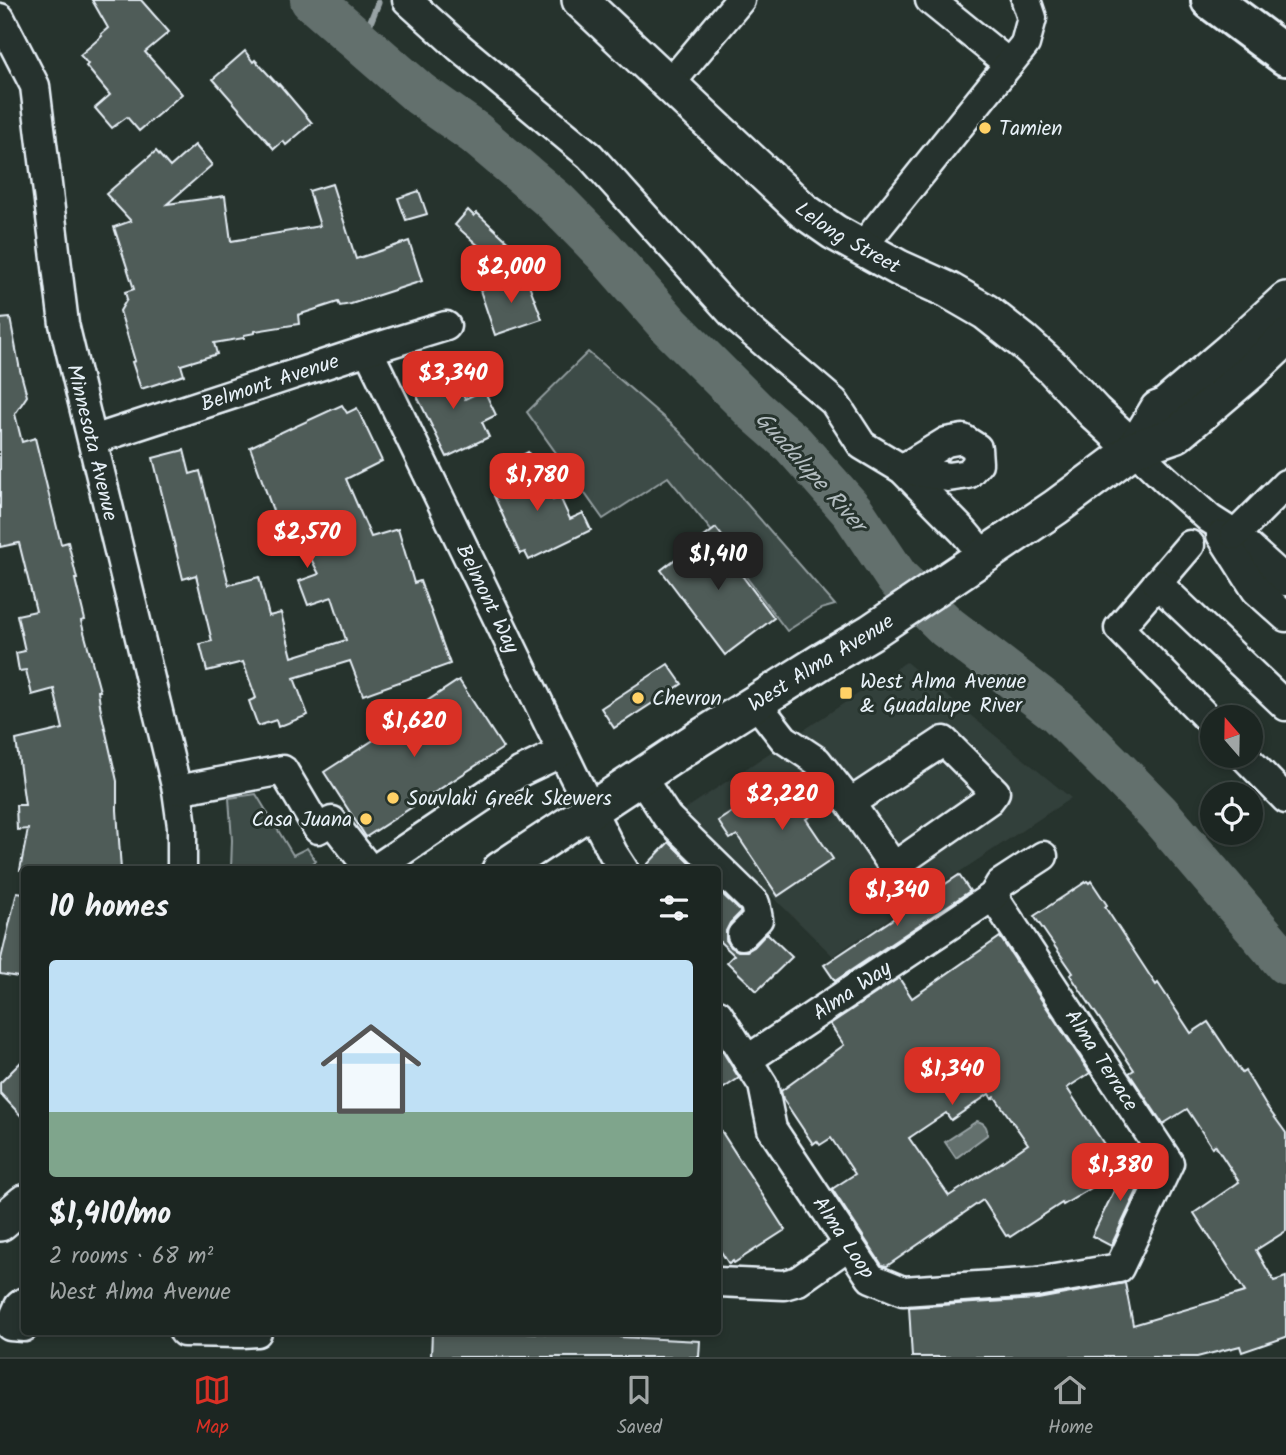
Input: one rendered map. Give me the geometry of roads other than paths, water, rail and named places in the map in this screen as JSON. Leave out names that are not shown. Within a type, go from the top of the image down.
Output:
[{"type":"highway","points":[[1211,0],[1286,56]]},
{"type":"main road","name":"Lelong Street","points":[[580,0],[804,211],[834,232],[986,312],[1054,369],[1094,412],[1135,449]]},
{"type":"main road","name":"West Alma Avenue","points":[[1135,449],[1158,410],[1286,300]]},
{"type":"main road","name":"West Alma Avenue","points":[[506,866],[822,660],[872,632],[1056,507],[1135,449],[1177,434],[1286,338]]},
{"type":"main road","points":[[0,1223],[21,1206]]},
{"type":"street","points":[[407,0],[590,156],[738,320],[834,402],[862,445],[902,469],[934,501],[979,560]]},
{"type":"street","points":[[669,85],[740,0]]},
{"type":"street","points":[[930,0],[1009,64]]},
{"type":"street","points":[[862,247],[1025,44],[1032,18],[1026,0]]},
{"type":"street","name":"Minnesota Avenue","points":[[0,18],[34,86],[64,324],[177,790],[182,826],[182,866]]},
{"type":"street","name":"Belmont Avenue","points":[[93,440],[446,326]]},
{"type":"street","name":"Belmont Way","points":[[368,349],[591,810]]},
{"type":"street","points":[[1135,449],[1210,519],[1235,535],[1286,582]]},
{"type":"street","points":[[1235,535],[1286,484]]},
{"type":"street","points":[[1210,519],[1256,590],[1286,617]]},
{"type":"street","points":[[1190,545],[1119,628],[1200,711]]},
{"type":"street","points":[[1157,583],[1286,706]]},
{"type":"street","points":[[756,703],[784,739],[817,761],[889,860],[899,863],[989,800],[995,792],[944,741],[849,803]]},
{"type":"street","points":[[378,866],[520,772],[562,752]]},
{"type":"street","points":[[1256,768],[1286,799]]},
{"type":"street","points":[[177,790],[283,770],[318,828],[332,821],[369,866]]},
{"type":"street","points":[[641,777],[667,817],[717,866]]},
{"type":"street","points":[[591,810],[621,866]]},
{"type":"street","name":"Alma Way","points":[[747,1060],[993,896],[1000,884],[1043,856]]},
{"type":"street","points":[[721,870],[755,903],[758,919],[742,935]]},
{"type":"street","name":"Alma Terrace","points":[[993,896],[1169,1163],[1119,1268]]},
{"type":"street","name":"Alma Loop","points":[[721,1019],[763,1085],[772,1129],[871,1278],[903,1291],[1037,1282],[1119,1268]]},
{"type":"street","points":[[721,1282],[784,1285],[798,1281],[849,1245]]},
{"type":"street","points":[[21,1304],[10,1326],[21,1327]]},
{"type":"waterway","name":"Guadalupe River","points":[[312,0],[420,94],[475,133],[556,202],[604,251],[670,326],[754,410],[793,444],[853,512],[897,578],[947,627],[1058,712],[1158,813],[1286,963]]},
{"type":"waterway","points":[[362,43],[378,3]]},
{"type":"place","name":"Tamien","points":[[985,128]]},
{"type":"place","name":"West Alma Avenue & Guadalupe River","points":[[846,693]]},
{"type":"place","name":"Chevron","points":[[638,698]]},
{"type":"place","name":"Souvlaki Greek Skewers","points":[[393,798]]},
{"type":"place","name":"Casa Juana","points":[[366,819]]}]
